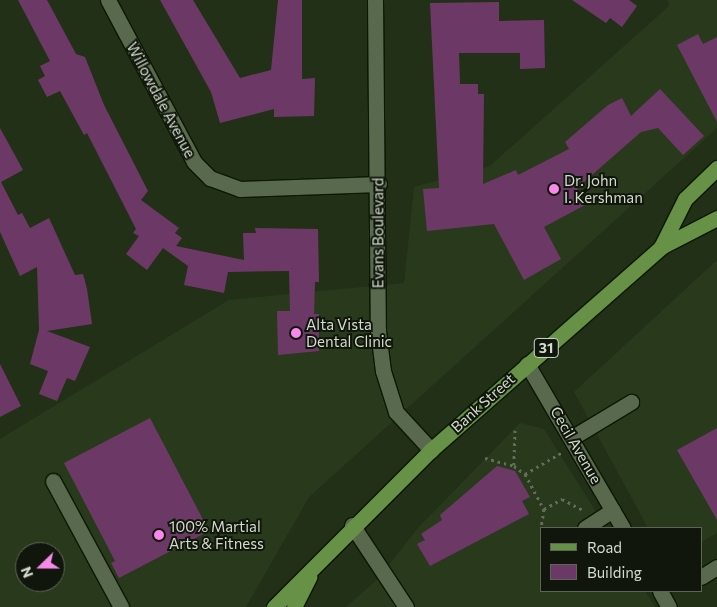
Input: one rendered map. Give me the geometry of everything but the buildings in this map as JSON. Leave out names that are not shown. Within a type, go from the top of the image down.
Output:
[{"type":"main road","name":"Bank Street","points":[[661,246],[685,199],[717,168]]},
{"type":"main road","name":"Bank Street","points":[[274,607],[352,524],[431,450],[661,246],[717,218]]},
{"type":"main road","name":"Bank Street","points":[[294,607],[313,567]]},
{"type":"street","name":"Willowdale Avenue","points":[[108,0],[194,162],[210,178],[240,189],[379,184]]},
{"type":"street","name":"Evans Boulevard","points":[[375,0],[379,184],[378,331],[383,371],[396,412],[431,450]]},
{"type":"street","name":"Cecil Avenue","points":[[527,364],[573,437],[622,527]]},
{"type":"street","points":[[573,437],[631,402]]},
{"type":"street","points":[[53,481],[121,607]]},
{"type":"street","points":[[587,527],[613,510]]},
{"type":"street","points":[[352,524],[406,607]]},
{"type":"street","points":[[702,575],[717,567]]},
{"type":"path","points":[[514,466],[515,430]]},
{"type":"path","points":[[525,474],[563,452]]},
{"type":"path","points":[[486,458],[514,466],[525,474],[544,509],[541,527]]},
{"type":"path","points":[[544,509],[562,499],[600,519]]},
{"type":"shaded area","points":[[668,0],[717,0],[717,128],[309,497],[246,607],[0,607],[0,439],[229,300],[404,283],[414,187],[490,166],[669,6]]},
{"type":"shaded area","points":[[717,260],[717,533],[702,541],[702,527],[647,527],[574,392]]},
{"type":"shaded area","points":[[520,423],[544,429],[605,527],[540,527],[540,592],[646,592],[655,607],[346,607],[379,578],[418,528]]},
{"type":"place","name":"Dr. John I. Kershman","points":[[554,189]]},
{"type":"place","name":"Alta Vista Dental Clinic","points":[[296,333]]},
{"type":"place","name":"100% Martial Arts & Fitness","points":[[159,535]]}]
